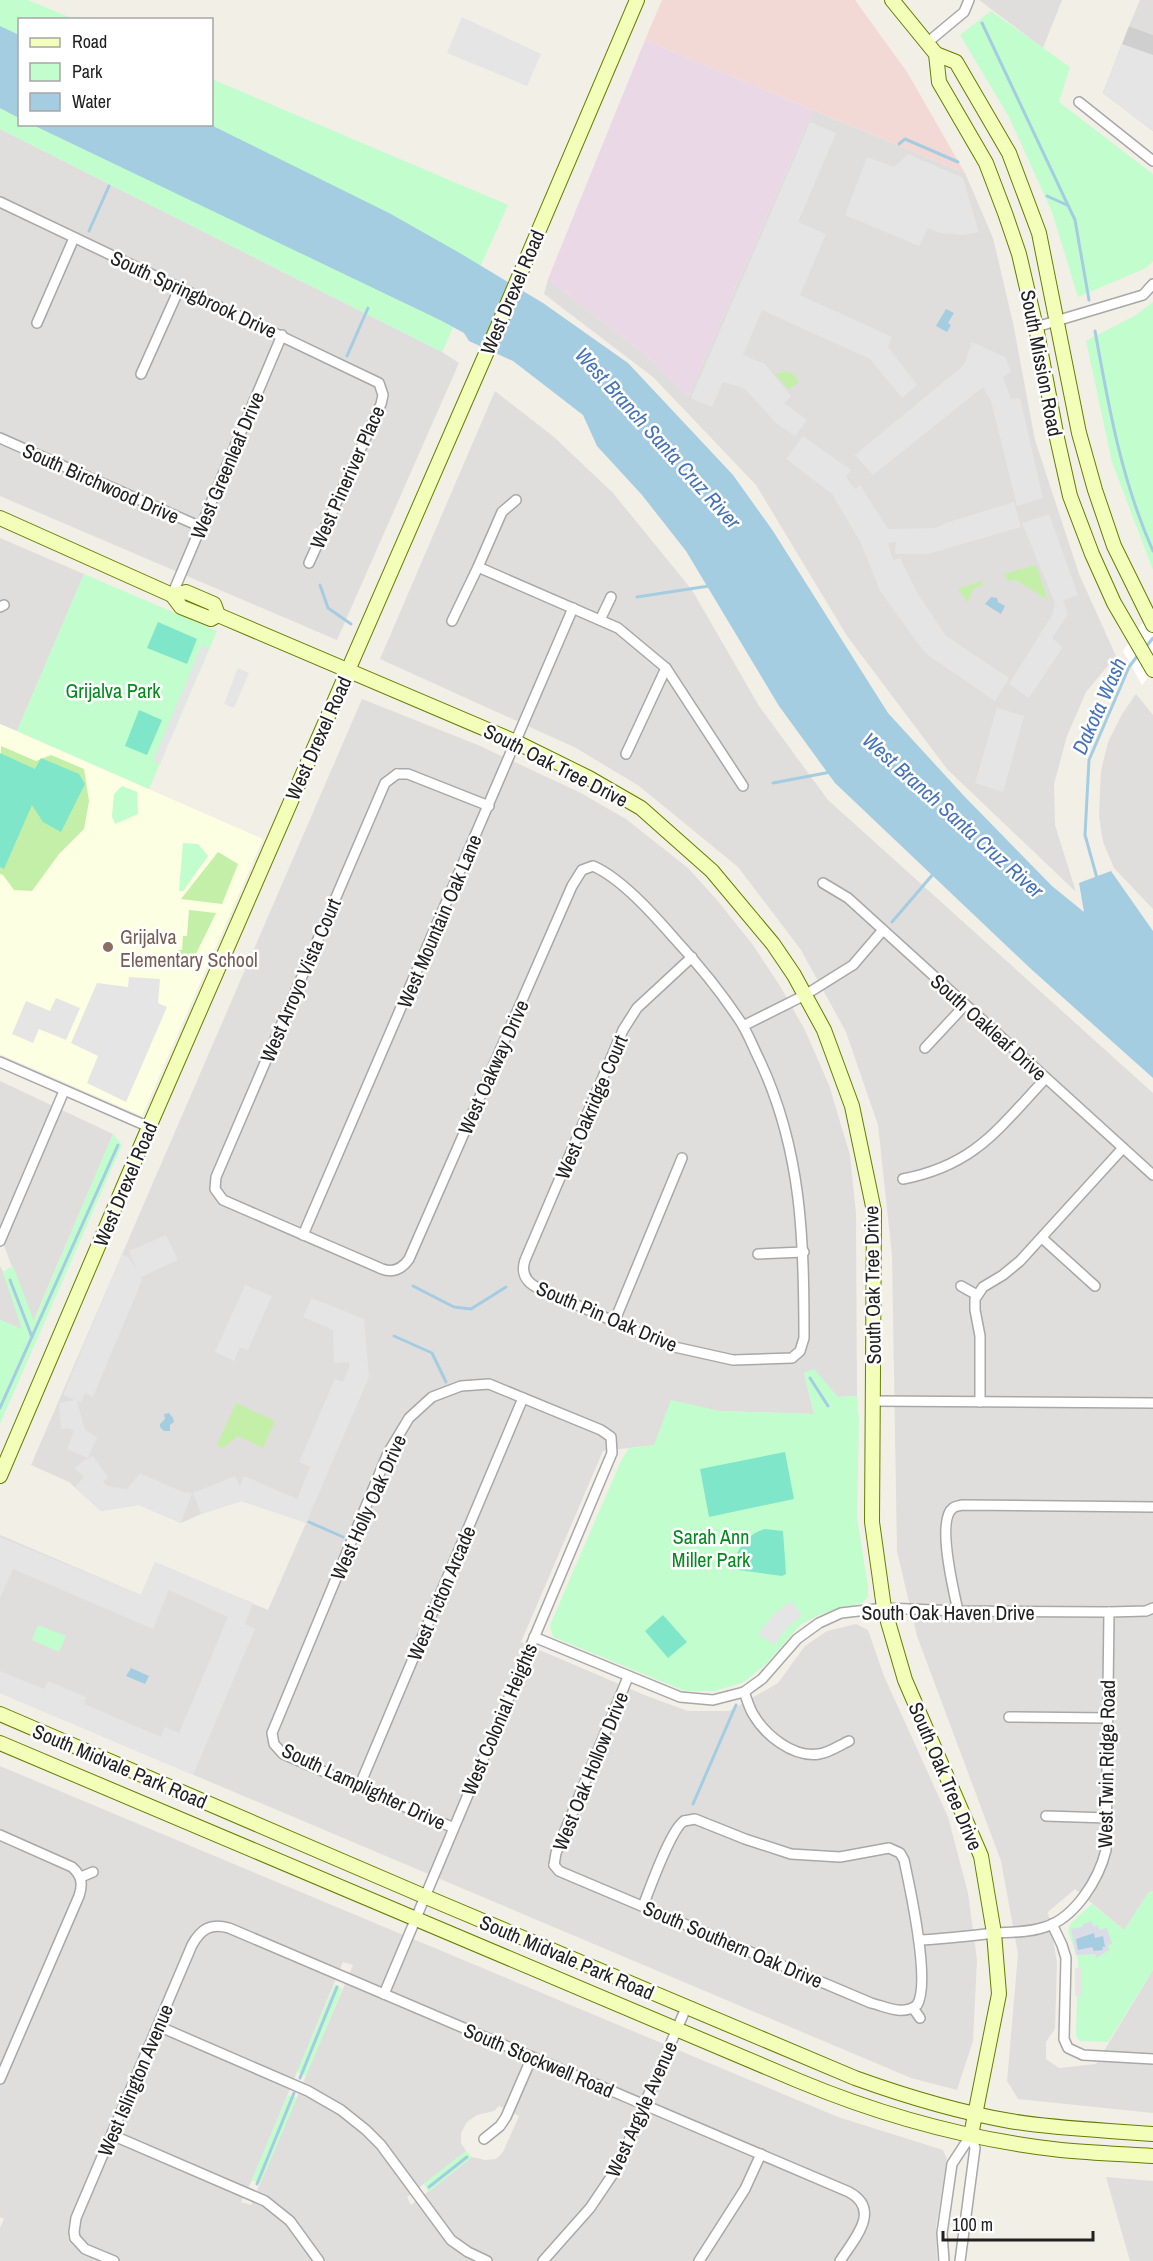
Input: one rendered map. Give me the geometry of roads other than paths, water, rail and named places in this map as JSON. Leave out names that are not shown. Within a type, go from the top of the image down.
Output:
[{"type":"main road","name":"West Drexel Road","points":[[0,1476],[149,1126],[495,333],[637,0]]},
{"type":"main road","name":"South Mission Road","points":[[892,0],[932,48],[956,62],[1009,153],[1039,233],[1079,433],[1095,490],[1114,546],[1150,620]]},
{"type":"main road","name":"South Mission Road","points":[[932,48],[939,82],[986,163],[1019,255],[1070,496],[1114,603],[1153,670]]},
{"type":"main road","name":"South Oak Tree Drive","points":[[0,518],[172,595],[186,591],[214,604],[218,615],[516,742],[589,778],[641,808],[712,871],[773,944],[805,995],[827,1036],[847,1090],[874,1211],[872,1522],[884,1608],[905,1680],[981,1856],[994,1933],[999,1994],[971,2135]]},
{"type":"main road","name":"South Midvale Park Road","points":[[0,1714],[855,2078],[976,2114],[1028,2124],[1153,2134]]},
{"type":"main road","name":"South Midvale Park Road","points":[[0,1743],[860,2105],[922,2124],[971,2135],[1060,2150],[1153,2156]]},
{"type":"street","points":[[932,48],[964,12],[969,0]]},
{"type":"street","points":[[1079,102],[1153,161]]},
{"type":"street","name":"South Springbrook Drive","points":[[0,201],[374,380],[386,390]]},
{"type":"street","points":[[37,323],[74,238]]},
{"type":"street","points":[[1036,327],[1143,295],[1153,284]]},
{"type":"street","points":[[141,374],[180,287]]},
{"type":"street","name":"West Greenleaf Drive","points":[[172,595],[282,335]]},
{"type":"street","name":"West Pineriver Place","points":[[309,563],[386,390]]},
{"type":"street","name":"South Birchwood Drive","points":[[0,438],[201,527]]},
{"type":"street","points":[[452,621],[502,512],[516,500]]},
{"type":"street","points":[[478,567],[618,628],[666,669],[742,786]]},
{"type":"street","points":[[600,620],[611,597]]},
{"type":"street","name":"West Mountain Oak Lane","points":[[303,1235],[573,608]]},
{"type":"street","points":[[626,754],[666,669]]},
{"type":"street","name":"West Arroyo Vista Court","points":[[303,1235],[212,1193],[216,1177],[385,783],[395,769],[489,806]]},
{"type":"street","name":"West Oakway Drive","points":[[303,1235],[386,1271],[402,1271],[572,886],[587,864],[601,869],[652,912],[692,957]]},
{"type":"street","name":"South Oakleaf Drive","points":[[823,883],[848,898],[1153,1175]]},
{"type":"street","points":[[743,1026],[805,995],[853,964],[883,930]]},
{"type":"street","points":[[692,957],[743,1026],[765,1073],[782,1120],[796,1173],[804,1252],[758,1254]]},
{"type":"street","name":"West Oakridge Court","points":[[525,1277],[523,1271],[525,1260],[623,1030],[637,1008],[692,957]]},
{"type":"street","points":[[925,1048],[965,1005]]},
{"type":"street","points":[[0,1062],[149,1126]]},
{"type":"street","points":[[903,1179],[924,1175],[969,1155],[995,1133],[1046,1078]]},
{"type":"street","points":[[0,1240],[64,1091]]},
{"type":"street","points":[[980,1402],[980,1336],[974,1305],[977,1294],[983,1287],[1013,1268],[1123,1148]]},
{"type":"street","points":[[615,1320],[682,1158]]},
{"type":"street","points":[[1042,1238],[1095,1286]]},
{"type":"street","name":"South Pin Oak Drive","points":[[525,1277],[536,1287],[670,1346],[733,1360],[786,1359],[800,1356],[803,1346],[804,1252]]},
{"type":"street","points":[[516,1283],[525,1277]]},
{"type":"street","points":[[961,1286],[977,1294]]},
{"type":"street","name":"West Holly Oak Drive","points":[[271,1745],[273,1729],[388,1453],[409,1418],[432,1397],[461,1386],[489,1384],[601,1430],[615,1441]]},
{"type":"street","name":"West Picton Arcade","points":[[359,1787],[524,1398]]},
{"type":"street","points":[[873,1401],[1153,1403]]},
{"type":"street","name":"West Colonial Heights","points":[[384,1994],[615,1441]]},
{"type":"street","points":[[958,1611],[949,1566],[945,1526],[947,1509],[962,1505],[1153,1507]]},
{"type":"street","name":"South Oak Haven Drive","points":[[534,1637],[680,1697],[713,1700],[744,1692],[762,1679],[797,1638],[819,1623],[841,1613],[884,1608],[1109,1612],[1153,1608]]},
{"type":"street","name":"West Twin Ridge Road","points":[[919,1940],[1009,1933],[1046,1927],[1068,1913],[1084,1897],[1095,1880],[1106,1850],[1109,1612]]},
{"type":"street","name":"West Oak Hollow Drive","points":[[551,1867],[628,1677]]},
{"type":"street","points":[[744,1692],[752,1714],[766,1731],[785,1746],[804,1754],[820,1754],[849,1741]]},
{"type":"street","points":[[1009,1717],[1108,1718]]},
{"type":"street","name":"South Lamplighter Drive","points":[[271,1745],[283,1754],[454,1828]]},
{"type":"street","points":[[1046,1816],[1107,1818]]},
{"type":"street","points":[[643,1906],[672,1837],[683,1817],[695,1819],[791,1854],[840,1857],[898,1846],[904,1860],[919,1940],[921,1997],[914,2008],[920,2018]]},
{"type":"street","points":[[0,1835],[72,1867],[81,1877],[82,1884],[79,1896],[0,2079]]},
{"type":"street","name":"South Southern Oak Drive","points":[[551,1867],[872,2003],[898,2011],[914,2008]]},
{"type":"street","points":[[81,1877],[93,1872]]},
{"type":"street","name":"South Stockwell Road","points":[[205,1923],[229,1928],[761,2154],[849,2192],[861,2200],[865,2207]]},
{"type":"street","name":"West Islington Avenue","points":[[75,2238],[76,2218],[192,1946],[205,1923]]},
{"type":"street","points":[[1052,1924],[1066,1958],[1064,2039],[1068,2049],[1083,2055],[1153,2059]]},
{"type":"street","name":"West Argyle Avenue","points":[[543,2261],[584,2215],[609,2181],[645,2105],[686,2008]]},
{"type":"street","points":[[158,2026],[308,2091],[341,2110],[366,2130],[388,2154],[451,2240],[468,2252],[488,2261]]},
{"type":"street","points":[[1059,2055],[1068,2049]]},
{"type":"street","points":[[484,2139],[500,2126],[506,2117],[532,2057]]},
{"type":"street","points":[[112,2135],[265,2201],[290,2221],[317,2258],[305,2261]]},
{"type":"street","points":[[944,2261],[942,2233],[952,2164],[971,2135]]},
{"type":"street","points":[[960,2261],[975,2148],[971,2135]]},
{"type":"street","points":[[699,2261],[745,2189],[761,2154]]},
{"type":"street","points":[[840,2261],[860,2230],[865,2207],[876,2204]]},
{"type":"street","points":[[64,2243],[75,2238],[85,2249],[114,2261]]},
{"type":"water","points":[[0,26],[18,35],[18,117],[0,108]]},
{"type":"water","name":"West Branch Santa Cruz River","points":[[35,126],[213,126],[389,213],[458,252],[543,303],[628,363],[733,475],[773,531],[888,713],[965,797],[1052,886],[1084,912],[1079,883],[1111,871],[1153,931],[1153,1078],[1031,969],[835,783],[779,706],[686,551],[642,495],[597,446],[583,415],[513,361],[469,341],[464,333]]},
{"type":"water","points":[[946,309],[954,313],[948,323],[951,325],[947,332],[936,326]]},
{"type":"water","points":[[991,597],[997,598],[998,602],[1005,606],[1001,614],[985,604]]},
{"type":"water","points":[[169,1413],[174,1422],[170,1425],[170,1431],[164,1431],[160,1424],[165,1419],[164,1414]]},
{"type":"water","points":[[131,1668],[149,1676],[145,1684],[126,1676]]},
{"type":"water","points":[[1094,1933],[1095,1938],[1103,1936],[1105,1947],[1102,1947],[1103,1950],[1094,1951],[1092,1947],[1078,1950],[1076,1939]]},
{"type":"waterway","points":[[982,23],[1075,220],[1089,300]]},
{"type":"waterway","points":[[899,144],[905,139],[958,162]]},
{"type":"waterway","points":[[89,231],[109,186]]},
{"type":"waterway","points":[[1047,196],[1067,205]]},
{"type":"waterway","points":[[347,356],[368,308]]},
{"type":"waterway","points":[[1095,331],[1124,470],[1153,551]]},
{"type":"waterway","points":[[320,585],[328,608],[351,624]]},
{"type":"waterway","points":[[637,597],[709,586]]},
{"type":"waterway","name":"Dakota Wash","points":[[1145,648],[1153,638]]},
{"type":"waterway","name":"Dakota Wash","points":[[1097,878],[1085,835],[1089,760],[1129,667],[1138,655]]},
{"type":"waterway","points":[[773,783],[831,772]]},
{"type":"waterway","points":[[892,922],[934,873]]},
{"type":"waterway","points":[[0,1408],[118,1145]]},
{"type":"waterway","points":[[10,1280],[32,1337]]},
{"type":"waterway","points":[[413,1286],[454,1307],[471,1309],[506,1287]]},
{"type":"waterway","points":[[394,1336],[432,1353],[446,1382]]},
{"type":"waterway","points":[[810,1378],[828,1406]]},
{"type":"waterway","points":[[309,1522],[343,1537]]},
{"type":"waterway","points":[[693,1804],[736,1705]]},
{"type":"waterway","points":[[300,2078],[337,1987]]},
{"type":"waterway","points":[[257,2184],[294,2093]]},
{"type":"waterway","points":[[429,2187],[467,2157]]},
{"type":"place","name":"Grijalva Elementary School","points":[[108,947]]},
{"type":"park label","name":"Grijalva Park","points":[[113,690]]},
{"type":"park label","name":"Sarah Ann Miller Park","points":[[711,1548]]}]
